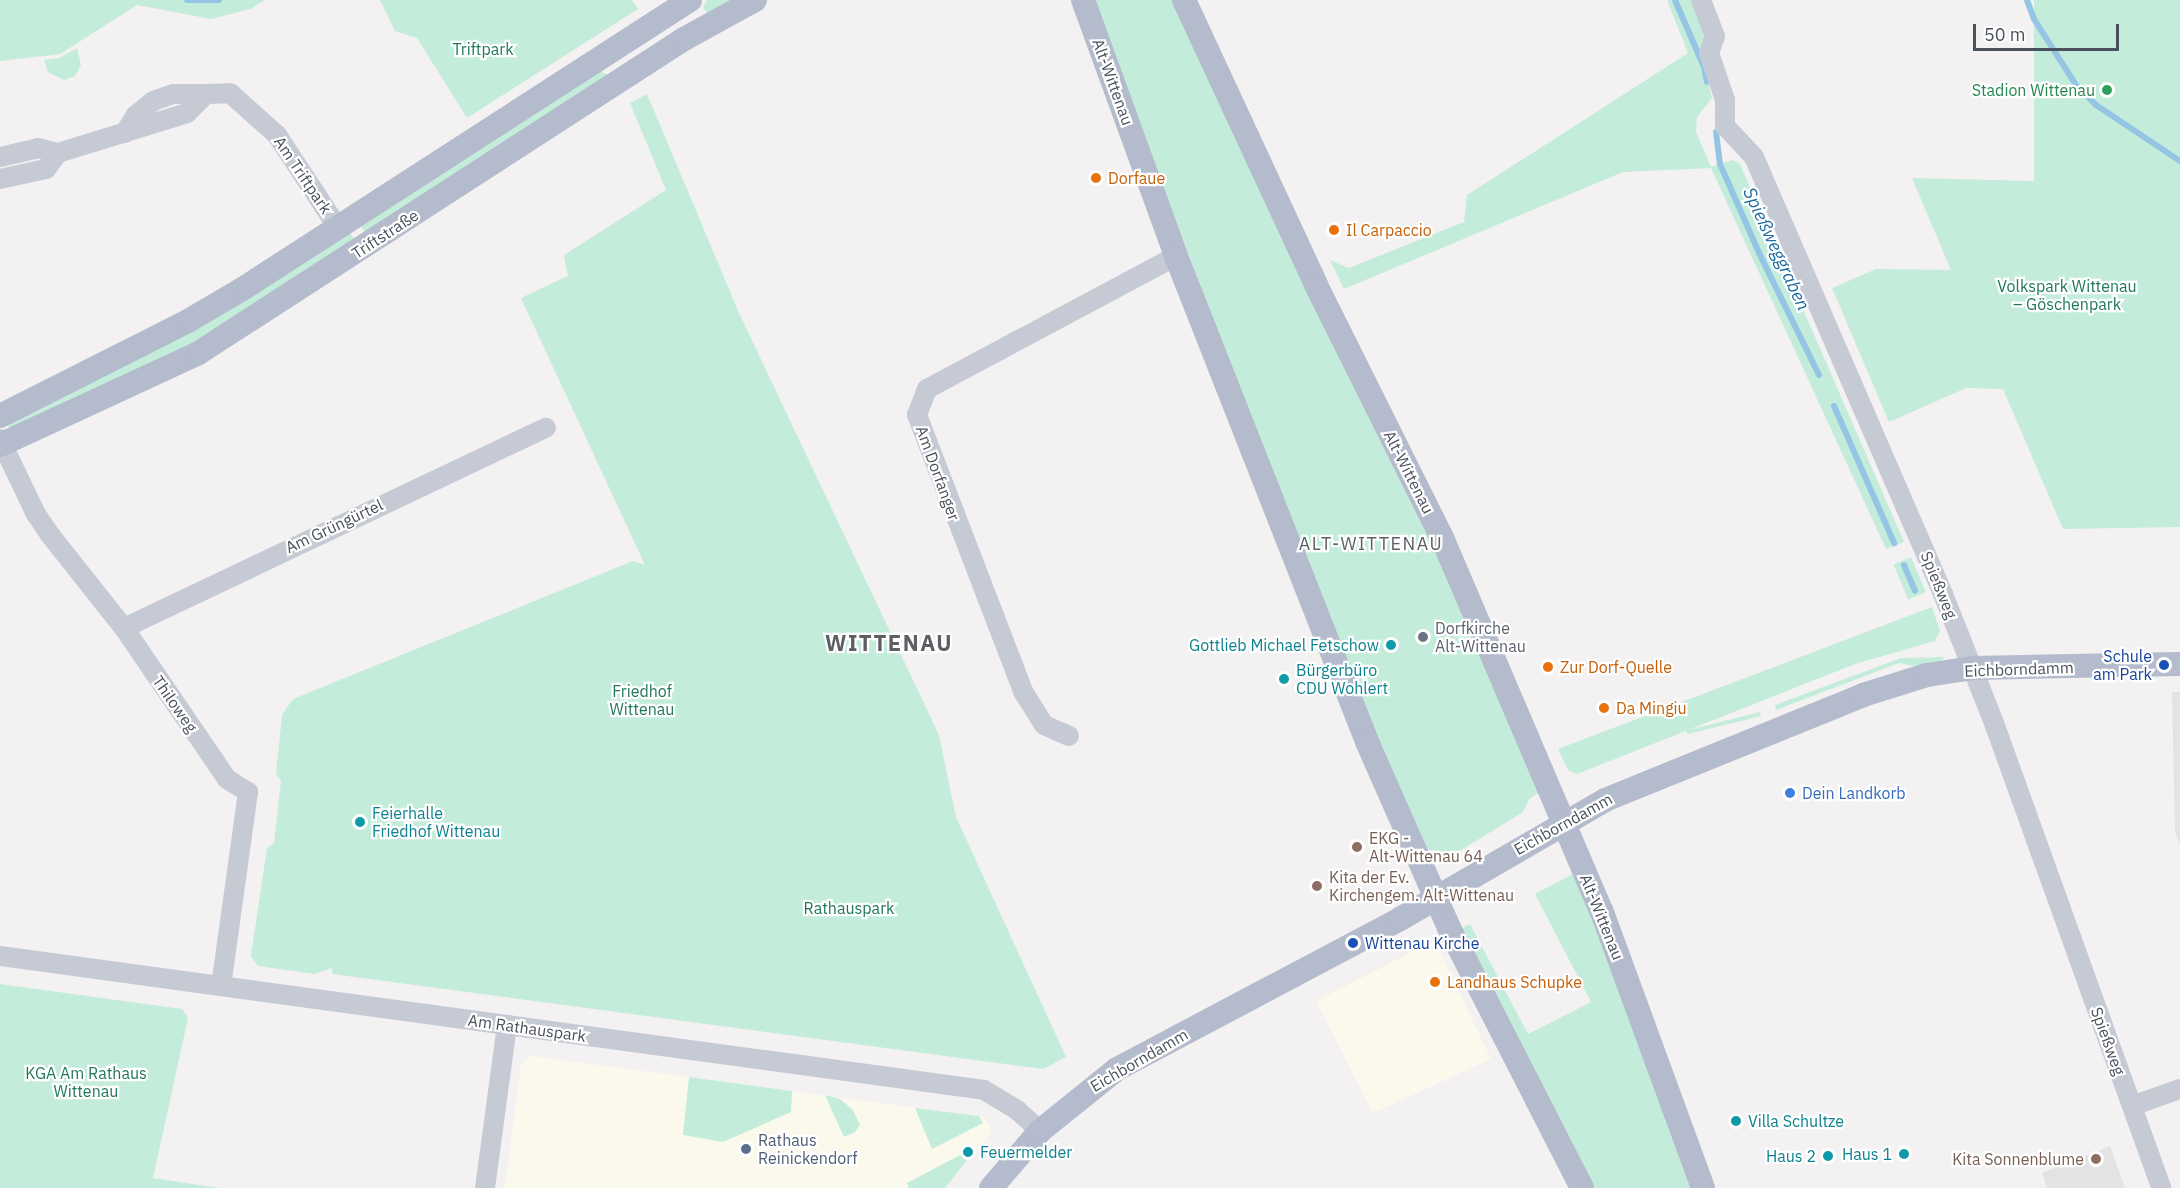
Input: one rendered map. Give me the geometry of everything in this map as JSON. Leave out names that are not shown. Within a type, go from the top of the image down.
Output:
[{"type":"main road","name":"Triftstraße","points":[[0,416],[188,321],[338,228],[690,0]]},
{"type":"main road","name":"Triftstraße","points":[[1,443],[197,354],[684,39],[755,0]]},
{"type":"main road","name":"Alt-Wittenau","points":[[1083,0],[1176,256],[1368,744],[1435,897],[1582,1188]]},
{"type":"main road","name":"Alt-Wittenau","points":[[1184,0],[1316,285],[1443,540],[1602,912],[1702,1188]]},
{"type":"main road","points":[[668,14],[684,39]]},
{"type":"main road","name":"Eichborndamm","points":[[991,1188],[1040,1131],[1117,1070],[1435,897],[1562,822],[1641,784],[1863,694],[1927,675],[1973,668],[2180,664]]},
{"type":"street","name":"Spießweg","points":[[1701,0],[1715,36],[1709,53],[1725,100],[1725,126],[1754,157],[1973,668],[2161,1188]]},
{"type":"street","name":"Am Triftpark","points":[[0,157],[38,148],[58,153],[187,113],[206,94],[230,93],[277,135],[338,228]]},
{"type":"street","name":"Am Triftpark","points":[[0,179],[46,169],[58,153]]},
{"type":"street","name":"Am Dorfanger","points":[[1069,736],[1044,725],[1023,691],[917,415],[927,389],[1176,256]]},
{"type":"street","name":"Am Grüngürtel","points":[[124,628],[546,428]]},
{"type":"street","name":"Thiloweg","points":[[1,443],[36,514],[124,628],[228,780],[248,792],[221,986]]},
{"type":"street","name":"Am Rathauspark","points":[[0,956],[984,1090],[1017,1110],[1040,1131]]},
{"type":"street","points":[[485,1188],[507,1025]]},
{"type":"street","points":[[2132,1106],[2180,1089]]},
{"type":"shaded area","points":[[2172,692],[2180,692],[2180,845],[2175,831]]},
{"type":"shaded area","points":[[1432,942],[1437,945],[1491,1059],[1373,1113],[1316,1001]]},
{"type":"shaded area","points":[[531,1056],[985,1117],[992,1132],[945,1188],[505,1188],[521,1064]]},
{"type":"shaded area","name":"Kita Sonnenblume","points":[[2110,1146],[2125,1188],[2047,1188],[2042,1173]]},
{"type":"green space","points":[[0,0],[265,0],[250,9],[211,19],[137,5],[60,54],[0,61]]},
{"type":"green space","name":"Triftpark","points":[[380,0],[632,0],[638,9],[467,118],[417,38],[395,31]]},
{"type":"green space","points":[[707,0],[733,0],[707,13],[703,7]]},
{"type":"green space","points":[[1094,0],[1173,0],[1444,567],[1539,793],[1530,798],[1523,812],[1453,855],[1425,849],[1305,566]]},
{"type":"green space","points":[[1667,0],[1692,0],[1707,35],[1700,53],[1712,98],[1697,117],[1696,132],[1711,167],[1732,160],[1740,164],[1904,542],[1886,549],[1711,168],[1623,172],[1344,289],[1330,260],[1349,268],[1464,222],[1467,195],[1688,53]]},
{"type":"green space","name":"Volkspark Wittenau – Göschenpark","points":[[2034,0],[2180,0],[2180,527],[2063,529],[2003,389],[1966,388],[1889,422],[1832,288],[1876,269],[1951,270],[1912,178],[2034,181]]},
{"type":"green space","points":[[77,48],[81,65],[75,76],[64,80],[48,72],[44,60],[59,58]]},
{"type":"green space","points":[[599,70],[609,76],[367,235],[360,224]]},
{"type":"green space","points":[[647,94],[739,313],[939,735],[956,817],[1066,1057],[1043,1069],[332,974],[332,968],[315,974],[258,966],[251,956],[267,848],[274,843],[281,781],[276,774],[282,715],[293,699],[633,561],[645,565],[521,298],[568,276],[564,255],[666,190],[630,103]]},
{"type":"green space","points":[[349,231],[356,242],[205,339],[9,429],[8,425]]},
{"type":"green space","points":[[1911,557],[1926,592],[1908,599],[1894,564]]},
{"type":"green space","points":[[1932,607],[1940,631],[1935,641],[1855,664],[1577,774],[1568,770],[1558,749]]},
{"type":"green space","points":[[1945,657],[1938,663],[1918,667],[1899,663],[1776,710],[1775,705],[1901,658]]},
{"type":"green space","points":[[1760,712],[1761,716],[1687,734],[1686,730]]},
{"type":"green space","points":[[1573,874],[1597,930],[1690,1188],[1595,1188],[1556,1119],[1462,928],[1470,924],[1528,1034],[1591,1002],[1535,894]]},
{"type":"green space","name":"KGA Am Rathaus Wittenau","points":[[0,984],[182,1009],[188,1018],[153,1178],[219,1188],[0,1188]]},
{"type":"green space","points":[[689,1077],[792,1091],[791,1112],[723,1142],[683,1135]]},
{"type":"green space","points":[[825,1095],[840,1099],[853,1110],[860,1125],[855,1132],[844,1137]]},
{"type":"green space","points":[[915,1108],[979,1116],[983,1123],[932,1149]]},
{"type":"green space","points":[[964,1153],[973,1153],[945,1188],[909,1188],[907,1183]]},
{"type":"waterway","points":[[187,0],[219,0]]},
{"type":"waterway","name":"Spießweggraben","points":[[1675,0],[1704,67],[1707,82]]},
{"type":"waterway","points":[[2027,0],[2034,19],[2076,85],[2096,105],[2180,161]]},
{"type":"waterway","name":"Spießweggraben","points":[[1716,132],[1720,164],[1759,253],[1819,375]]},
{"type":"waterway","name":"Spießweggraben","points":[[1834,406],[1894,543]]},
{"type":"waterway","name":"Spießweggraben","points":[[1904,565],[1915,591]]},
{"type":"place","name":"Stadion Wittenau","points":[[2107,90]]},
{"type":"place","name":"Dorfaue","points":[[1096,178]]},
{"type":"place","name":"Il Carpaccio","points":[[1334,230]]},
{"type":"place","name":"Dorfkirche Alt-Wittenau","points":[[1423,637]]},
{"type":"place","name":"Gottlieb Michael Fetschow","points":[[1391,645]]},
{"type":"place","name":"Schule am Park","points":[[2164,665]]},
{"type":"place","name":"Zur Dorf-Quelle","points":[[1548,667]]},
{"type":"place","name":"Bürgerbüro CDU Wohlert","points":[[1284,679]]},
{"type":"place","name":"Da Mingiu","points":[[1604,708]]},
{"type":"place","name":"Dein Landkorb","points":[[1790,793]]},
{"type":"place","name":"Feierhalle Friedhof Wittenau","points":[[360,822]]},
{"type":"place","name":"EKG - Alt-Wittenau 64","points":[[1357,847]]},
{"type":"place","name":"Kita der Ev. Kirchengem. Alt-Wittenau","points":[[1317,886]]},
{"type":"place","name":"Wittenau Kirche","points":[[1353,943]]},
{"type":"place","name":"Landhaus Schupke","points":[[1435,982]]},
{"type":"place","name":"Villa Schultze","points":[[1736,1121]]},
{"type":"place","name":"Rathaus Reinickendorf","points":[[746,1149]]},
{"type":"place","name":"Feuermelder","points":[[968,1152]]},
{"type":"place","name":"Haus 1","points":[[1904,1154]]},
{"type":"place","name":"Haus 2","points":[[1828,1156]]},
{"type":"place","name":"Kita Sonnenblume","points":[[2096,1159]]},
{"type":"district","name":"ALT-WITTENAU","points":[[1371,544]]},
{"type":"district","name":"WITTENAU","points":[[889,643]]},
{"type":"park label","name":"Friedhof Wittenau","points":[[642,700]]},
{"type":"park label","name":"Rathauspark","points":[[849,908]]}]
